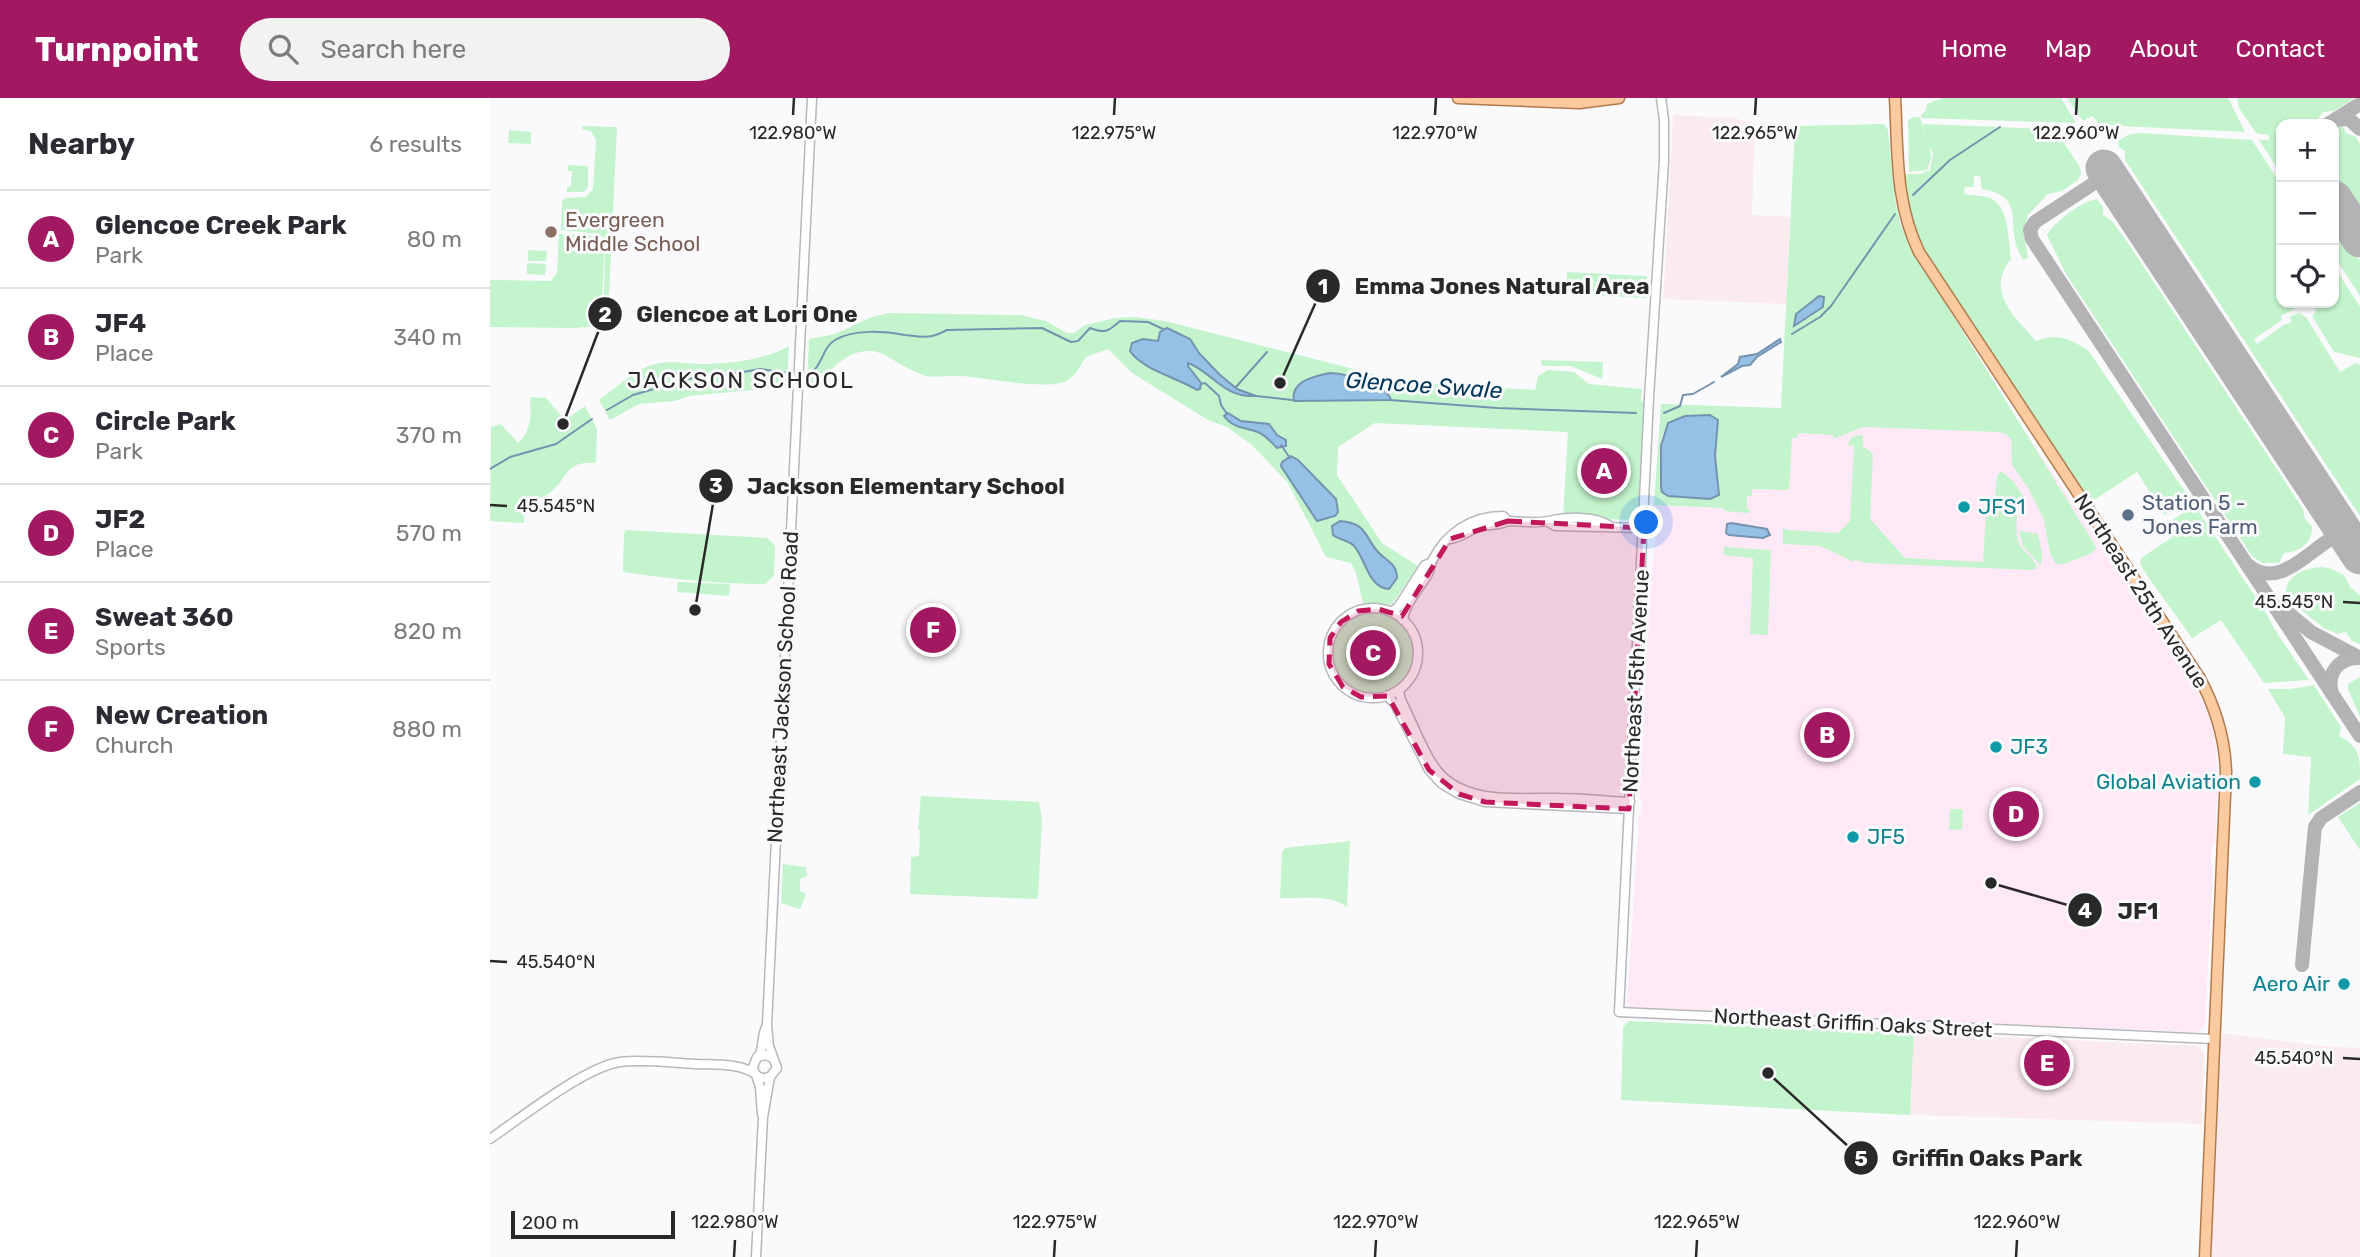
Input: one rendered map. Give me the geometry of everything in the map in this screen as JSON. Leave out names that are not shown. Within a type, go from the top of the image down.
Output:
[{"type":"main road","points":[[1458,98],[1579,103],[1619,98]]},
{"type":"main road","name":"Northeast 25th Avenue","points":[[1895,98],[1901,200],[1919,252],[2199,677],[2215,710],[2225,751],[2225,772],[2205,1257]]},
{"type":"street","name":"Northeast Jackson School Road","points":[[773,1058],[767,1025],[812,98]]},
{"type":"street","name":"Northeast 15th Avenue","points":[[1619,1012],[1664,161],[1661,98]]},
{"type":"street","points":[[1404,620],[1405,612],[1429,572],[1431,563],[1452,533],[1475,520],[1503,516],[1508,521],[1548,522],[1555,526],[1644,528]]},
{"type":"street","points":[[1391,612],[1398,607],[1425,565],[1431,563]]},
{"type":"street","points":[[1371,608],[1391,612],[1404,620],[1413,633],[1418,653],[1413,674],[1399,690],[1387,696],[1366,698],[1347,690],[1333,674],[1329,664],[1328,650],[1337,627],[1352,614],[1371,608]]},
{"type":"street","points":[[1399,690],[1401,700],[1430,760],[1443,777],[1456,786],[1472,792],[1498,796],[1571,798],[1630,806]]},
{"type":"street","points":[[1387,696],[1395,704],[1429,770],[1442,784],[1459,794],[1491,802],[1630,806]]},
{"type":"street","name":"Northeast Griffin Oaks Street","points":[[1619,1012],[2213,1039]]},
{"type":"street","name":"Northeast Jackson School Road","points":[[758,1057],[763,1031],[767,1025]]},
{"type":"street","points":[[725,1065],[751,1061],[766,1055],[773,1058],[777,1068],[770,1077],[763,1117],[757,1257]]},
{"type":"street","points":[[758,1057],[753,1067],[760,1087],[763,1117]]},
{"type":"street","points":[[490,1139],[586,1075],[608,1065],[641,1062],[725,1065],[747,1069],[762,1078],[770,1077]]},
{"type":"highlighted area","points":[[1508,521],[1644,528],[1629,809],[1485,802],[1459,794],[1429,770],[1388,696],[1361,697],[1343,687],[1329,664],[1330,638],[1341,622],[1358,611],[1378,609],[1402,616],[1450,539]]},
{"type":"shaded area","points":[[1673,115],[1737,118],[1740,121],[1755,122],[1752,215],[1790,217],[1786,304],[1662,299]]},
{"type":"shaded area","points":[[1661,404],[2018,421],[2194,684],[2210,719],[2218,772],[2215,843],[2212,847],[2211,863],[2213,866],[2205,1024],[2202,1029],[2198,1032],[1629,1007],[1627,1004],[1642,800],[1639,794],[1650,591],[1657,521],[1654,513]]},
{"type":"shaded area","points":[[1914,1033],[2197,1046],[2204,1054],[2202,1124],[1910,1115]]},
{"type":"shaded area","points":[[2222,1033],[2320,1046],[2360,1048],[2360,1257],[2211,1257]]},
{"type":"green space","points":[[1943,98],[2061,98],[2076,123],[1922,118],[1927,104]]},
{"type":"green space","points":[[2067,98],[2228,98],[2245,132],[2100,125],[2092,116],[2083,121]]},
{"type":"green space","points":[[2237,98],[2355,98],[2334,111],[2323,112],[2318,119],[2276,119],[2276,166],[2259,140],[2269,140],[2269,135],[2256,133],[2239,108]]},
{"type":"green space","points":[[1920,117],[1927,139],[1923,124],[2070,130],[2060,137],[2080,167],[2081,174],[2078,180],[2062,191],[2048,194],[2028,215],[2024,231],[2028,258],[2023,260],[2017,248],[2011,209],[2003,197],[1982,189],[1980,176],[1974,176],[1974,187],[1965,187],[1964,194],[1987,197],[1995,201],[2004,214],[2011,259],[2001,282],[2002,292],[2012,313],[2036,341],[2050,337],[2063,338],[2088,350],[2190,499],[2164,515],[2137,472],[2091,502],[1932,265],[1921,243],[1910,210],[1905,174],[1920,174],[1930,170],[1933,154],[1930,147],[1931,159],[1927,170],[1909,172],[1908,120]]},
{"type":"green space","points":[[1884,124],[1888,130],[1895,199],[1908,243],[2095,545],[2096,549],[2090,554],[2064,564],[2054,561],[2050,554],[2044,520],[2028,488],[2012,465],[2011,439],[1998,432],[1863,427],[1833,439],[1833,435],[1798,433],[1797,438],[1792,438],[1789,490],[1752,489],[1752,496],[1747,496],[1747,509],[1751,510],[1748,513],[1724,511],[1723,508],[1654,505],[1661,404],[1781,408],[1795,126]],"holes":[[[1673,420],[1718,420],[1715,456],[1719,490],[1661,487],[1660,451],[1667,426]]]},
{"type":"green space","points":[[582,126],[617,127],[609,297],[604,297],[605,242],[601,318],[592,326],[575,328],[490,327],[490,280],[551,281],[557,272],[559,234],[598,236],[605,241],[600,234],[561,230],[562,201],[565,198],[585,197],[593,189],[596,140],[591,131],[582,129]]},
{"type":"green space","points":[[2339,126],[2343,127],[2347,134],[2355,136],[2360,144],[2360,218],[2339,186]]},
{"type":"green space","points":[[509,130],[531,132],[531,144],[508,143]]},
{"type":"green space","points":[[2139,133],[2252,140],[2276,177],[2276,308],[2296,308],[2281,316],[2282,320],[2254,339],[2257,344],[2292,321],[2289,317],[2299,313],[2306,317],[2340,372],[2356,363],[2360,365],[2360,516],[2125,160],[2125,151],[2119,147],[2118,141]]},
{"type":"green space","points":[[568,165],[588,166],[588,187],[584,192],[567,192],[567,187],[571,187],[572,171],[568,171]]},
{"type":"green space","points":[[2097,199],[2103,207],[2103,215],[2112,221],[2130,246],[2312,526],[2308,542],[2295,551],[2284,553],[2279,563],[2262,563],[2252,556],[2066,274],[2047,235],[2071,211]]},
{"type":"green space","points":[[2339,229],[2360,261],[2360,296],[2339,264]]},
{"type":"green space","points":[[528,250],[547,251],[546,261],[528,261]]},
{"type":"green space","points":[[527,263],[546,264],[545,275],[527,274]]},
{"type":"green space","points":[[1567,272],[1647,276],[1646,298],[1566,294]]},
{"type":"green space","points":[[2339,274],[2360,307],[2360,358],[2334,352],[2312,316],[2316,312],[2315,308],[2339,308]]},
{"type":"green space","points":[[888,313],[1021,315],[1046,321],[1067,333],[1074,333],[1085,325],[1115,318],[1135,317],[1165,321],[1405,382],[1535,390],[1538,376],[1548,370],[1574,372],[1589,384],[1642,389],[1641,401],[1645,402],[1639,512],[1635,519],[1629,520],[1563,517],[1568,432],[1375,423],[1338,447],[1337,475],[1382,543],[1418,566],[1392,604],[1363,603],[1351,563],[1326,557],[1288,483],[1252,445],[1227,427],[1208,420],[1132,373],[1108,349],[1086,357],[1073,376],[1056,384],[926,376],[873,351],[853,354],[807,385],[809,339],[835,334],[869,318]]},
{"type":"green space","points":[[789,346],[787,387],[689,396],[675,401],[639,404],[610,420],[599,400],[633,374],[655,364],[737,362],[770,355]]},
{"type":"green space","points":[[1541,360],[1603,362],[1602,379],[1571,366],[1542,366]]},
{"type":"green space","points":[[530,397],[546,398],[565,420],[585,406],[597,429],[596,463],[578,464],[551,492],[525,505],[524,523],[490,521],[491,427],[501,424],[518,443],[528,427]]},
{"type":"green space","points":[[1863,435],[1863,446],[1873,454],[1870,519],[1905,558],[1983,562],[1986,511],[2017,512],[2018,540],[2037,568],[2031,570],[1854,562],[1820,546],[1783,544],[1783,526],[1786,530],[1838,533],[1850,521],[1854,446],[1848,445],[1854,436]]},
{"type":"green space","points":[[2001,471],[2014,482],[2025,499],[2015,506],[2000,506],[2000,497],[1995,497],[1997,476]]},
{"type":"green space","points":[[2195,506],[2309,680],[2264,683],[2221,620],[2192,638],[2146,574],[2140,564],[2141,558],[2174,536],[2167,523]]},
{"type":"green space","points":[[626,530],[767,538],[775,546],[774,576],[765,584],[747,584],[694,581],[623,572]]},
{"type":"green space","points":[[2019,531],[2038,534],[2042,553],[2041,566],[2023,546]]},
{"type":"green space","points":[[1724,547],[1771,550],[1768,635],[1750,634],[1753,558],[1723,555]]},
{"type":"green space","points":[[2321,567],[2344,575],[2351,588],[2360,595],[2360,644],[2352,641],[2346,632],[2337,634],[2324,628],[2286,598],[2291,579],[2308,569]]},
{"type":"green space","points":[[678,582],[730,584],[729,596],[677,592]]},
{"type":"green space","points":[[1373,611],[1389,614],[1403,623],[1412,637],[1415,653],[1412,669],[1403,683],[1389,692],[1373,695],[1357,692],[1343,683],[1334,669],[1331,653],[1334,637],[1343,623],[1357,614]]},
{"type":"green space","points":[[2360,677],[2360,717],[2348,684]]},
{"type":"green space","points":[[2314,685],[2341,727],[2339,736],[2355,748],[2360,764],[2360,779],[2308,815],[2311,757],[2283,754],[2285,717],[2268,689]]},
{"type":"green space","points":[[921,796],[1039,802],[1042,819],[1038,899],[910,894],[911,857],[919,856]]},
{"type":"green space","points":[[2360,803],[2360,850],[2338,817]]},
{"type":"green space","points":[[1950,809],[1963,809],[1962,830],[1949,829]]},
{"type":"green space","points":[[1350,841],[1347,907],[1332,900],[1280,898],[1282,852],[1285,848]]},
{"type":"green space","points":[[783,864],[806,867],[807,876],[800,879],[800,891],[806,894],[800,909],[781,903]]},
{"type":"green space","points":[[1629,1021],[1914,1033],[1910,1115],[1621,1100],[1623,1027]]},
{"type":"water","points":[[1819,296],[1824,297],[1823,307],[1794,326],[1796,314]]},
{"type":"water","points":[[1167,328],[1190,339],[1199,353],[1237,389],[1256,396],[1235,393],[1188,363],[1201,383],[1200,389],[1197,390],[1151,368],[1130,351],[1132,343],[1143,339],[1158,341],[1160,332]]},
{"type":"water","points":[[1780,339],[1781,342],[1757,357],[1750,365],[1742,366],[1721,377],[1738,364],[1740,357],[1757,354]]},
{"type":"water","points":[[1330,373],[1374,384],[1391,400],[1294,401],[1294,394],[1300,384]]},
{"type":"water","points":[[1228,413],[1241,421],[1269,424],[1277,435],[1286,440],[1286,446],[1277,448],[1260,433],[1232,424],[1224,416]]},
{"type":"water","points":[[1710,415],[1718,420],[1715,456],[1719,495],[1710,499],[1668,496],[1662,492],[1661,487],[1661,446],[1668,423],[1685,416]]},
{"type":"water","points":[[1291,456],[1336,499],[1338,512],[1335,516],[1317,521],[1281,466],[1282,462]]},
{"type":"water","points":[[1340,521],[1360,527],[1378,552],[1393,566],[1397,578],[1389,589],[1376,584],[1354,546],[1333,535],[1332,526]]},
{"type":"water","points":[[1727,524],[1767,529],[1770,535],[1763,538],[1729,535],[1726,533]]},
{"type":"waterway","name":"Glencoe Swale","points":[[1913,195],[1950,160],[2000,127]]},
{"type":"waterway","name":"Glencoe Swale","points":[[1792,334],[1820,317],[1831,306],[1895,214]]},
{"type":"waterway","name":"Glencoe Swale","points":[[810,374],[818,366],[831,343],[851,334],[879,332],[925,337],[947,330],[1042,328],[1071,342],[1078,341],[1090,328],[1106,330],[1120,321],[1148,322],[1163,329]]},
{"type":"waterway","points":[[1236,387],[1267,352]]},
{"type":"waterway","name":"Glencoe Swale","points":[[607,410],[633,395],[703,375],[721,376],[760,369],[789,373]]},
{"type":"waterway","name":"Glencoe Swale","points":[[1664,413],[1680,406],[1683,395],[1693,394],[1714,382]]},
{"type":"waterway","points":[[1201,384],[1205,383],[1219,396],[1227,414]]},
{"type":"waterway","name":"Glencoe Swale","points":[[1256,396],[1292,400]]},
{"type":"waterway","name":"Glencoe Swale","points":[[1390,400],[1497,408],[1636,413]]},
{"type":"waterway","name":"Glencoe Swale","points":[[490,469],[510,457],[556,444],[592,419]]},
{"type":"waterway","points":[[1281,445],[1290,458]]},
{"type":"taxiway","points":[[2336,119],[2360,104]]},
{"type":"taxiway","points":[[2339,120],[2349,119],[2360,129]]},
{"type":"taxiway","points":[[2108,174],[2035,222],[2030,230],[2032,239],[2360,736]]},
{"type":"taxiway","points":[[2248,565],[2259,572],[2270,574],[2292,566],[2334,537],[2351,542]]},
{"type":"taxiway","points":[[2282,608],[2311,632],[2360,658]]},
{"type":"taxiway","points":[[2332,694],[2331,679],[2336,668],[2346,660],[2360,658]]},
{"type":"taxiway","points":[[2302,965],[2315,827],[2321,818],[2360,792]]},
{"type":"runway","points":[[2104,168],[2360,556]]},
{"type":"runway","points":[[2339,207],[2360,239]]},
{"type":"place","name":"Evergreen Middle School","points":[[551,232]]},
{"type":"place","name":"Emma Jones Natural Area","points":[[1280,383]]},
{"type":"place","name":"Glencoe at Lori One","points":[[563,424]]},
{"type":"place","name":"Glencoe Creek Park","points":[[1604,471]]},
{"type":"place","name":"JFS1","points":[[1964,507]]},
{"type":"place","name":"Station 5 - Jones Farm","points":[[2128,515]]},
{"type":"place","name":"Jackson Elementary School","points":[[695,610]]},
{"type":"place","name":"New Creation","points":[[933,630]]},
{"type":"place","name":"Circle Park","points":[[1373,653]]},
{"type":"place","name":"JF4","points":[[1827,735]]},
{"type":"place","name":"JF3","points":[[1996,747]]},
{"type":"place","name":"Global Aviation","points":[[2255,782]]},
{"type":"place","name":"JF2","points":[[2016,814]]},
{"type":"place","name":"JF5","points":[[1853,837]]},
{"type":"place","name":"JF1","points":[[1991,883]]},
{"type":"place","name":"Aero Air","points":[[2344,984]]},
{"type":"place","name":"Sweat 360","points":[[2047,1063]]},
{"type":"place","name":"Griffin Oaks Park","points":[[1768,1073]]},
{"type":"district","name":"JACKSON SCHOOL","points":[[741,380]]}]
